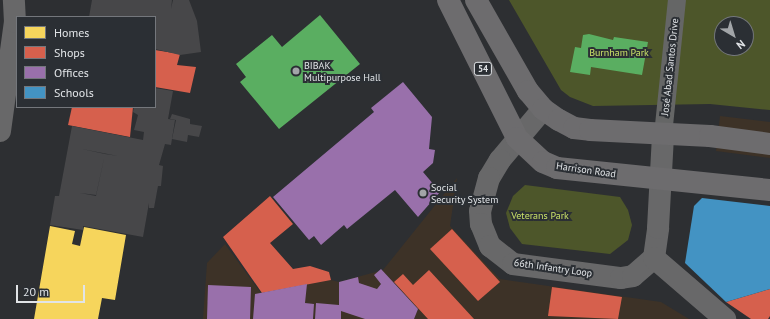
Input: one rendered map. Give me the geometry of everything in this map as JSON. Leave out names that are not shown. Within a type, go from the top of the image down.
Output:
[{"type":"highway","name":"Harrison Road","points":[[448,0],[517,138],[530,153],[557,168],[660,180],[770,190]]},
{"type":"highway","points":[[476,0],[528,91],[543,109],[574,128],[663,135],[710,136],[770,144]]},
{"type":"street","points":[[0,131],[14,36],[14,0]]},
{"type":"street","name":"José Abad Santos Drive","points":[[663,135],[677,0]]},
{"type":"street","name":"66th Infantry Loop","points":[[543,109],[517,138],[488,178],[480,211],[485,236],[501,257],[513,264],[621,278],[633,276],[654,258]]},
{"type":"street","points":[[663,135],[658,228],[654,258],[725,319]]},
{"type":"shaded area","points":[[720,116],[770,122],[770,158],[716,151]]},
{"type":"shaded area","points":[[457,178],[450,226],[500,279],[661,302],[689,319],[203,319],[207,263],[225,244],[261,293],[331,280],[339,282],[383,270]]},
{"type":"green space","name":"Burnham Park","points":[[509,0],[770,0],[770,110],[710,104],[593,106],[570,97],[561,90]]},
{"type":"green space","name":"Veterans Park","points":[[525,185],[620,197],[628,210],[632,225],[628,240],[610,254],[522,244],[510,228],[506,213],[513,196]]},
{"type":"building: Homes","points":[[50,226],[75,231],[72,244],[80,246],[84,227],[126,235],[115,300],[102,298],[98,319],[34,319]]},
{"type":"building: Shops","points":[[156,50],[180,54],[177,65],[196,67],[190,93],[156,87]]},
{"type":"building: Shops","points":[[72,108],[133,108],[130,137],[68,125]]},
{"type":"building: Shops","points":[[270,196],[293,224],[270,243],[293,269],[310,266],[329,272],[331,280],[262,293],[223,237]]},
{"type":"building: Shops","points":[[452,229],[500,282],[478,301],[430,249]]},
{"type":"building: Shops","points":[[429,270],[474,319],[428,319],[394,282],[403,274],[413,285]]},
{"type":"building: Shops","points":[[552,287],[622,297],[618,319],[548,316]]},
{"type":"building: Shops","points":[[770,289],[770,316],[768,319],[751,319],[726,302]]},
{"type":"building: Offices","points":[[403,82],[432,117],[429,149],[435,150],[433,163],[423,172],[440,192],[418,217],[395,190],[347,229],[344,225],[321,245],[314,236],[309,240],[273,197],[374,112],[371,108]]},
{"type":"building: Offices","points":[[381,269],[418,309],[414,319],[365,319],[341,311],[341,319],[315,319],[316,303],[339,305],[339,282],[358,277],[359,283],[377,289],[381,284],[374,275]]},
{"type":"building: Offices","points":[[307,284],[305,303],[314,304],[313,319],[253,319],[255,294]]},
{"type":"building: Offices","points":[[208,285],[251,287],[250,319],[207,319]]},
{"type":"building: Schools","points":[[702,198],[770,206],[770,289],[726,302],[685,263],[694,206]]},
{"type":"building: Public","name":"BIBAK Multipurpose Hall","points":[[320,15],[360,64],[279,129],[240,82],[246,77],[236,64],[272,35],[282,47]]},
{"type":"building: Public","points":[[589,34],[613,40],[614,37],[648,42],[642,75],[591,67],[590,75],[570,72],[575,47],[581,48],[583,35]]},
{"type":"building: Other","points":[[92,0],[172,0],[171,9],[173,0],[189,0],[197,21],[201,52],[180,55],[156,49],[156,16],[89,16]]},
{"type":"building: Other","points":[[156,88],[173,91],[168,119],[175,120],[171,145],[165,144],[159,165],[163,166],[161,186],[158,186],[154,208],[149,208],[149,203],[143,237],[83,226],[83,230],[50,225],[55,196],[59,196],[72,126],[143,140],[144,132],[134,130],[138,115],[133,112],[134,108],[156,108]],"holes":[[[105,154],[96,196],[80,193],[96,195]]]},
{"type":"building: Other","points":[[172,114],[190,119],[190,124],[202,126],[199,137],[188,135],[187,142],[172,139],[176,120],[170,119]]},
{"type":"place","name":"BIBAK Multipurpose Hall","points":[[296,71]]},
{"type":"place","name":"Social Security System","points":[[423,193]]}]
